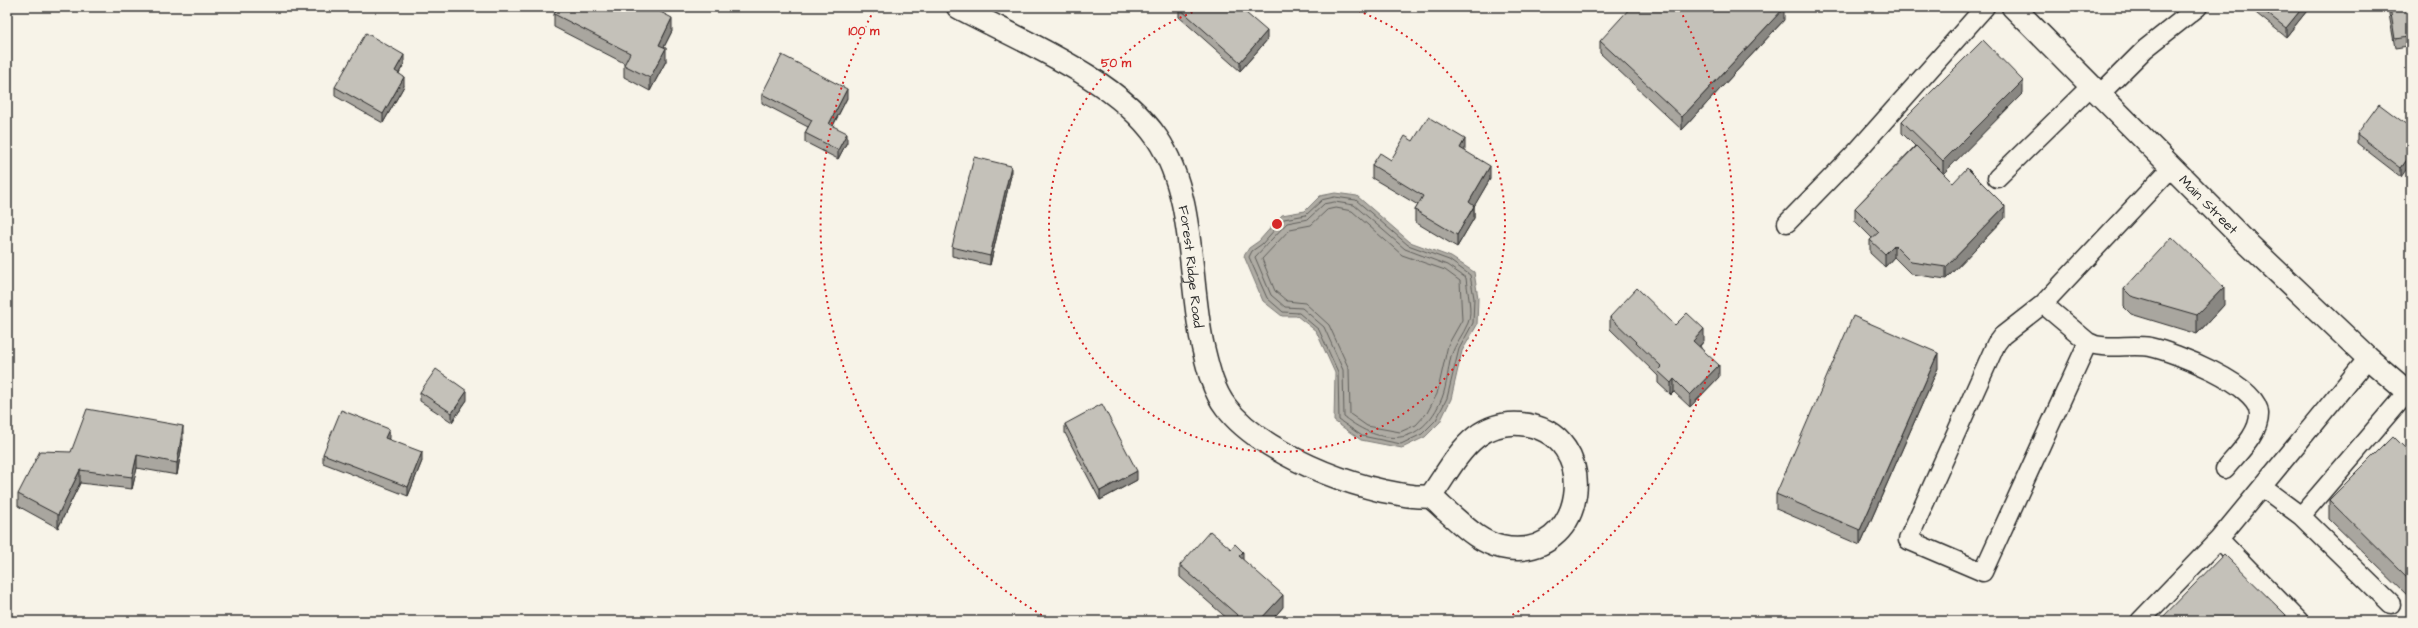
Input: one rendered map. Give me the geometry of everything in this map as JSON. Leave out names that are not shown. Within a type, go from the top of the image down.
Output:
[{"type":"street","name":"Forest Ridge Road","points":[[958,7],[1062,62],[1108,89],[1128,104],[1156,136],[1166,154],[1181,192],[1198,322],[1206,362],[1218,394],[1237,419],[1266,442],[1308,465],[1377,490],[1430,497]]},
{"type":"street","name":"Main Street","points":[[2013,7],[2172,167],[2368,358],[2409,393]]},
{"type":"street","points":[[1514,424],[1528,425],[1541,430],[1557,441],[1570,457],[1577,484],[1574,505],[1565,524],[1543,542],[1515,548],[1501,547],[1475,536],[1430,497],[1466,447],[1476,438],[1487,430],[1514,424]]},
{"type":"lane","points":[[1787,223],[1859,149],[1985,7]]},
{"type":"lane","points":[[1997,178],[2096,90],[2198,7]]},
{"type":"lane","points":[[2088,342],[1983,572],[1908,540],[1996,344],[2002,336],[2043,304],[2172,167]]},
{"type":"lane","points":[[2043,304],[2088,342],[2103,346],[2142,346],[2165,351],[2217,373],[2246,392],[2258,407],[2258,421],[2250,438],[2225,469]]},
{"type":"lane","points":[[2140,621],[2219,539],[2368,358]]},
{"type":"lane","points":[[2301,516],[2409,393]]},
{"type":"lane","points":[[2262,487],[2301,516],[2391,604]]},
{"type":"lane","points":[[2219,539],[2299,621]]},
{"type":"water","points":[[1335,193],[1357,196],[1410,242],[1451,257],[1474,272],[1478,298],[1477,325],[1462,351],[1451,399],[1440,422],[1425,437],[1402,448],[1361,440],[1334,421],[1335,373],[1316,331],[1297,316],[1282,316],[1263,301],[1244,256],[1249,248],[1259,241],[1282,215],[1305,211],[1320,196]]},
{"type":"building","points":[[558,7],[651,7],[672,18],[659,45],[666,48],[650,78],[624,65],[630,53],[554,14]]},
{"type":"building","points":[[1239,7],[1267,31],[1240,62],[1179,8]]},
{"type":"building","points":[[1631,7],[1784,8],[1682,117],[1600,41]]},
{"type":"building","points":[[2259,7],[2303,7],[2286,28]]},
{"type":"building","points":[[2390,7],[2411,7],[2411,54],[2408,37],[2395,39]]},
{"type":"building","points":[[366,33],[404,55],[395,71],[404,77],[383,114],[335,87]]},
{"type":"building","points":[[1983,40],[2023,81],[1943,161],[1902,121]]},
{"type":"building","points":[[782,55],[847,89],[829,124],[847,133],[838,150],[805,133],[812,120],[762,94]]},
{"type":"building","points":[[2379,104],[2411,128],[2411,154],[2401,168],[2357,134]]},
{"type":"building","points":[[1428,117],[1465,139],[1460,148],[1490,166],[1469,202],[1474,206],[1457,235],[1415,210],[1423,196],[1372,165],[1380,153],[1391,160],[1405,136],[1413,141]]},
{"type":"building","points":[[1916,146],[1953,183],[1967,168],[2005,206],[1946,267],[1911,262],[1894,245],[1885,254],[1870,240],[1879,232],[1855,208]]},
{"type":"building","points":[[974,157],[1011,166],[990,256],[952,247]]},
{"type":"building","points":[[2172,237],[2224,287],[2197,315],[2131,296],[2124,289]]},
{"type":"building","points":[[1637,288],[1675,325],[1687,313],[1704,329],[1693,341],[1719,365],[1690,395],[1674,379],[1671,383],[1658,371],[1662,367],[1610,317]]},
{"type":"building","points":[[1853,316],[1938,353],[1860,530],[1776,494]]},
{"type":"building","points":[[436,369],[467,391],[452,413],[420,392]]},
{"type":"building","points":[[1102,404],[1137,471],[1100,491],[1065,424]]},
{"type":"building","points":[[87,409],[183,426],[177,463],[137,455],[132,477],[80,470],[58,515],[18,494],[40,451],[71,452]]},
{"type":"building","points":[[341,410],[389,429],[385,438],[422,452],[408,487],[323,454]]},
{"type":"building","points":[[2393,436],[2411,454],[2411,581],[2329,500]]},
{"type":"building","points":[[1210,531],[1231,549],[1235,544],[1243,552],[1239,556],[1283,595],[1259,621],[1244,621],[1180,565]]},
{"type":"building","points":[[2224,554],[2286,615],[2280,621],[2159,621]]}]
